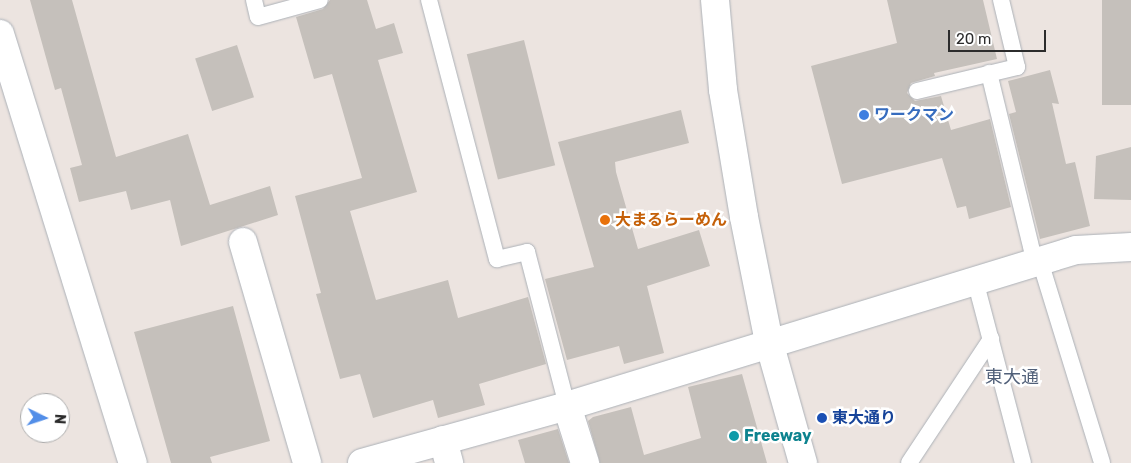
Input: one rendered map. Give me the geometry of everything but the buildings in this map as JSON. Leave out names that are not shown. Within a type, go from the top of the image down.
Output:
[{"type":"street","points":[[715,0],[723,90],[769,342],[802,463]]},
{"type":"street","points":[[0,34],[133,463]]},
{"type":"street","points":[[243,242],[307,463]]},
{"type":"street","points":[[362,463],[446,452],[567,406],[769,342],[975,280],[1076,250],[1131,247]]},
{"type":"street","points":[[567,406],[585,463]]},
{"type":"lane","points":[[254,0],[258,17],[320,0]]},
{"type":"lane","points":[[430,0],[497,259],[527,252],[567,406]]},
{"type":"lane","points":[[917,92],[1017,67],[1001,0]]},
{"type":"lane","points":[[989,74],[1038,262],[1102,463]]},
{"type":"lane","points":[[975,280],[1023,463]]},
{"type":"lane","points":[[909,463],[991,339]]},
{"type":"place","name":"ワークマン","points":[[864,115]]},
{"type":"place","name":"大まるらーめん","points":[[605,220]]},
{"type":"place","name":"東大通り","points":[[822,418]]},
{"type":"place","name":"Freeway","points":[[734,436]]},
{"type":"district","name":"東大通","points":[[1012,377]]}]
